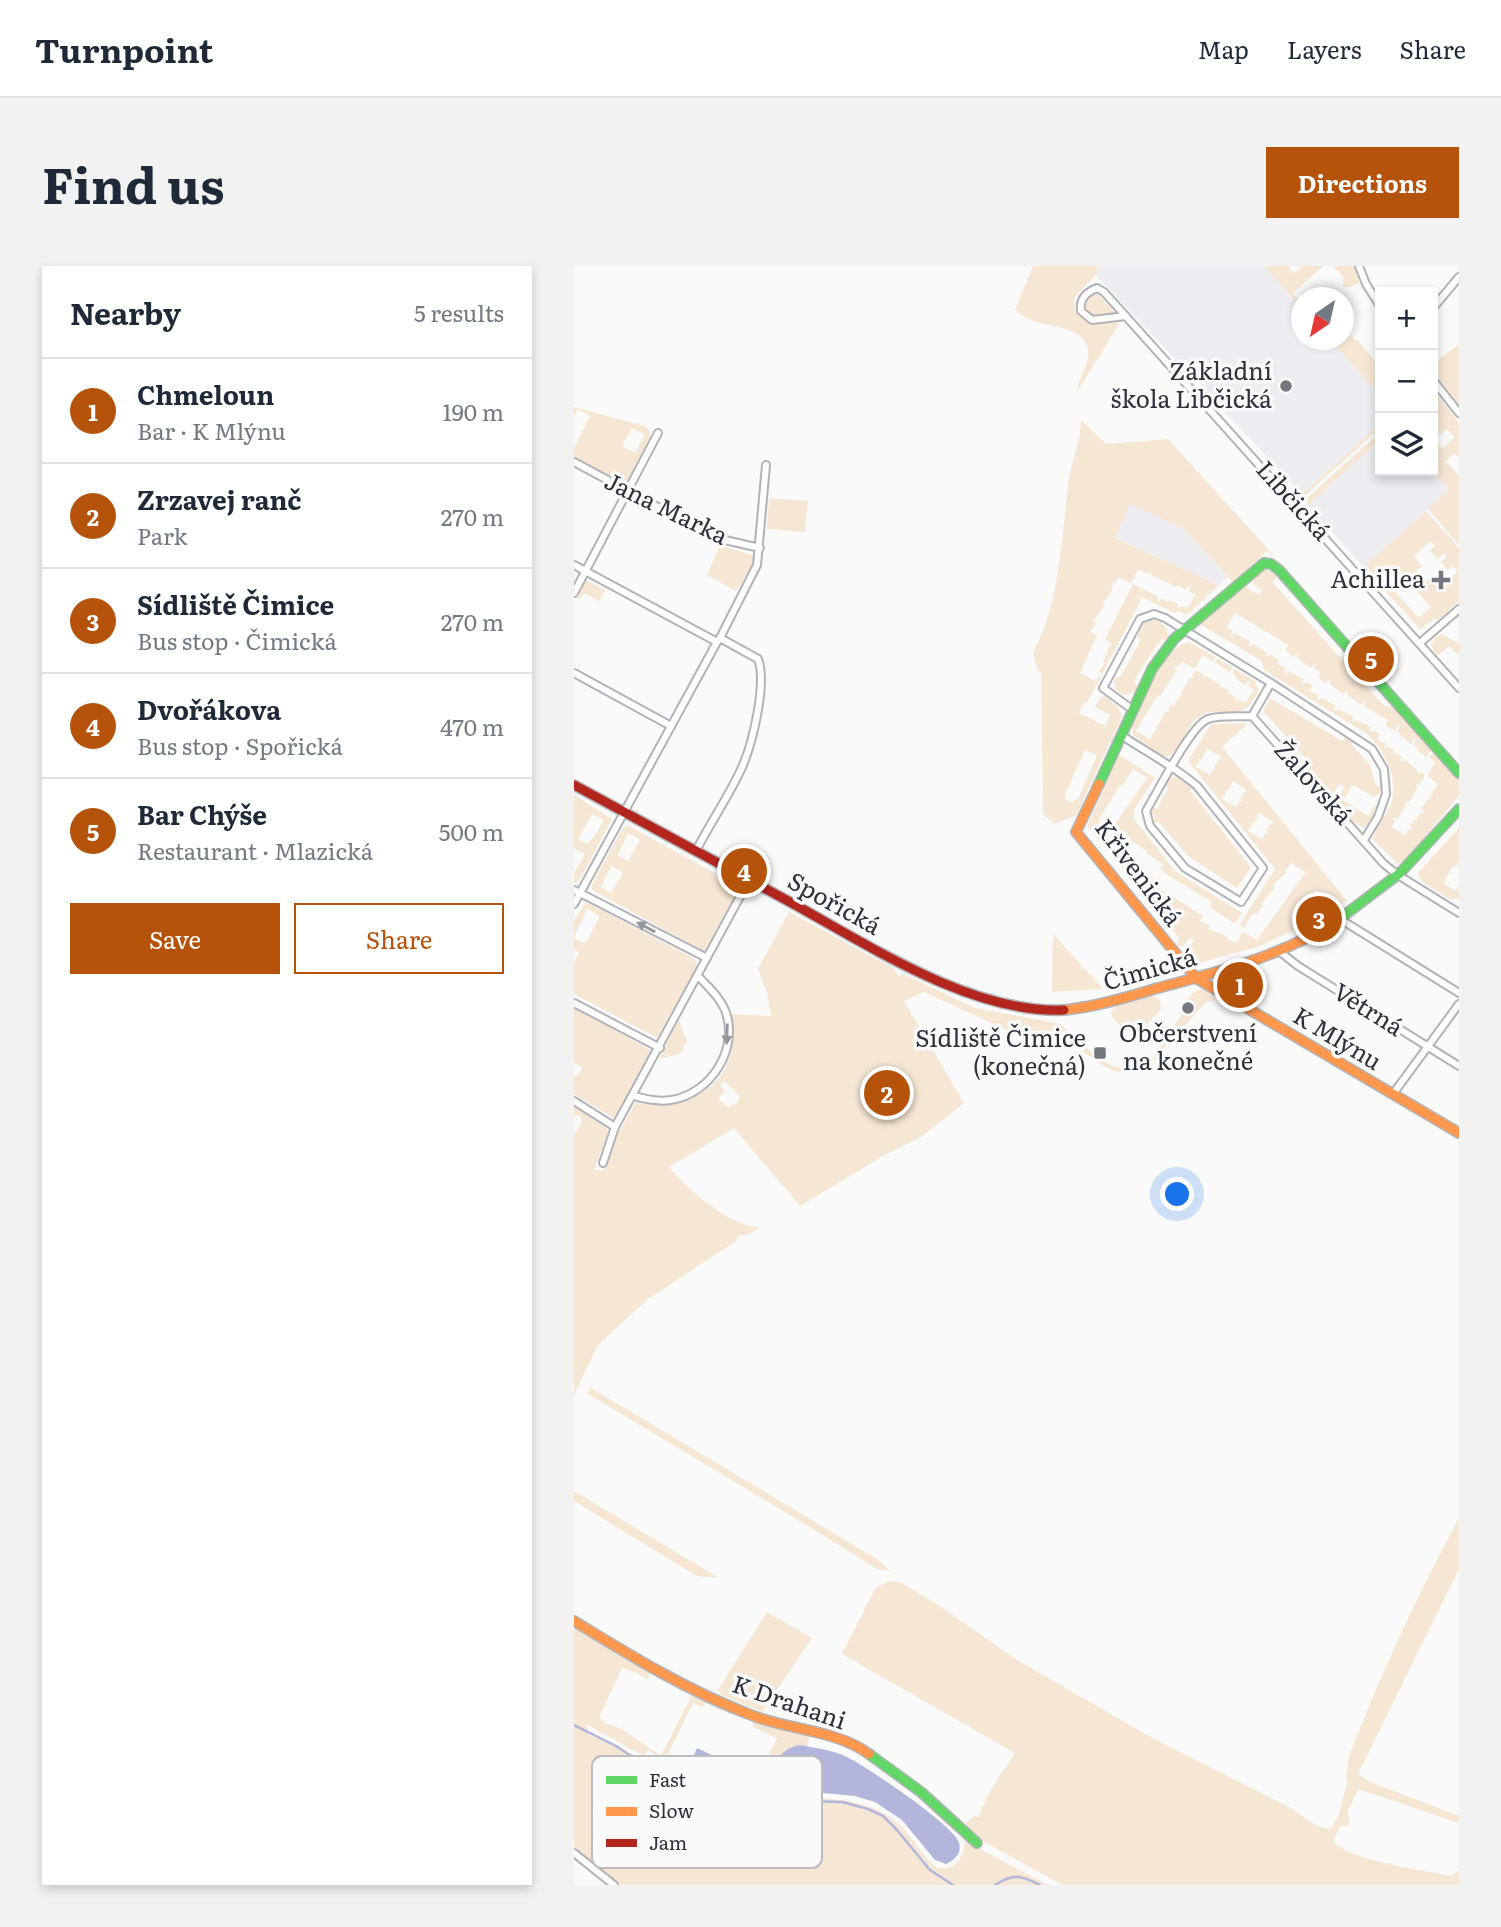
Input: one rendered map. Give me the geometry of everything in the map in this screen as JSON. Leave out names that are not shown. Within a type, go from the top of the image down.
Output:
[{"type":"street","points":[[1359,266],[1375,298]]},
{"type":"street","points":[[1438,302],[1459,277]]},
{"type":"street","name":"Libčická","points":[[1126,316],[1092,320],[1081,311],[1081,302],[1088,292],[1097,288],[1126,316],[1459,688]]},
{"type":"street","points":[[1438,386],[1459,413]]},
{"type":"street","points":[[574,593],[658,433]]},
{"type":"street","name":"Jana Marka","points":[[574,462],[716,538],[761,548]]},
{"type":"street","points":[[574,904],[577,891],[719,640],[757,565],[761,548],[766,464]]},
{"type":"street","name":"Křivenická","points":[[1196,978],[1076,832],[1161,653],[1257,566],[1271,564],[1279,570],[1459,773]]},
{"type":"street","points":[[574,565],[758,659],[758,707],[743,764],[696,850]]},
{"type":"street","points":[[1420,643],[1459,609]]},
{"type":"street","points":[[1133,710],[1103,688],[1140,619],[1154,614],[1366,743],[1384,769],[1386,794],[1378,817],[1364,840]]},
{"type":"street","points":[[574,673],[671,726]]},
{"type":"street","points":[[1121,736],[1171,768],[1197,786],[1263,868],[1241,902],[1185,868],[1150,826],[1146,811],[1171,768],[1200,723],[1209,719],[1252,716],[1271,683]]},
{"type":"street","name":"Žalovská","points":[[1252,716],[1384,864],[1459,914]]},
{"type":"street","name":"Spořická","points":[[574,785],[924,975],[982,996],[1049,1012]]},
{"type":"street","name":"Čimická","points":[[1049,1012],[1084,1009],[1196,978],[1279,951],[1340,919],[1398,875],[1415,860],[1459,809]]},
{"type":"street","points":[[603,1163],[615,1127],[749,880]]},
{"type":"street","points":[[577,891],[707,958]]},
{"type":"street","points":[[1450,908],[1459,904]]},
{"type":"street","points":[[1340,919],[1459,993]]},
{"type":"street","name":"Větrná","points":[[1279,951],[1298,966],[1459,1066]]},
{"type":"street","points":[[634,1096],[658,1101],[693,1094],[714,1075],[724,1058],[728,1038],[727,1017],[717,995],[698,976]]},
{"type":"street","name":"K Mlýnu","points":[[1196,978],[1459,1133]]},
{"type":"street","points":[[574,1003],[660,1048]]},
{"type":"street","points":[[1393,1094],[1459,1004]]},
{"type":"street","points":[[574,1101],[615,1127]]},
{"type":"street","name":"K Drahani","points":[[574,1621],[652,1669],[750,1715],[786,1727],[841,1739],[861,1748],[927,1797],[977,1843]]},
{"type":"street","points":[[574,1853],[592,1867]]},
{"type":"street","points":[[593,1868],[614,1885]]},
{"type":"shaded area","points":[[1033,266],[1097,266],[1096,275],[1074,298],[1075,312],[1089,323],[1120,323],[1075,395],[1088,358],[1088,348],[1084,341],[1070,331],[1031,320],[1015,310]]},
{"type":"shaded area","name":"Základní škola Libčická","points":[[1097,266],[1264,266],[1291,297],[1291,350],[1339,350],[1375,390],[1375,428],[1304,491],[1299,491],[1096,275]]},
{"type":"shaded area","points":[[1264,266],[1288,266],[1294,273],[1303,266],[1323,266],[1300,287],[1291,287],[1291,297]]},
{"type":"shaded area","points":[[1333,266],[1355,266],[1359,275],[1358,283],[1343,287],[1343,276]]},
{"type":"shaded area","points":[[1098,294],[1116,314],[1097,316],[1086,310],[1084,306],[1088,296]]},
{"type":"shaded area","points":[[1354,339],[1375,362],[1375,390],[1339,350],[1354,350]]},
{"type":"shaded area","points":[[1459,344],[1459,405],[1438,378],[1438,360]]},
{"type":"shaded area","points":[[1438,396],[1459,423],[1459,458],[1455,453],[1446,461],[1459,476],[1459,545],[1428,509],[1449,490],[1436,476],[1438,444],[1442,449],[1455,437],[1447,429],[1440,435]]},
{"type":"shaded area","points":[[574,407],[644,426],[650,431],[651,439],[630,479],[621,482],[574,458],[574,448],[590,416],[578,409],[574,416]],"holes":[[[632,428],[645,435],[635,453],[622,446]]]},
{"type":"shaded area","points":[[1081,420],[1106,444],[1168,439],[1275,557],[1267,551],[1233,582],[1183,528],[1130,504],[1115,538],[1219,585],[1187,615],[1178,611],[1174,613],[1140,596],[1141,600],[1087,703],[1084,702],[1079,713],[1105,726],[1110,715],[1095,707],[1100,698],[1105,696],[1118,707],[1122,716],[1113,742],[1110,741],[1077,815],[1054,824],[1043,814],[1041,672],[1038,672],[1033,652],[1042,634],[1054,591],[1069,478]],"holes":[[[1139,569],[1148,574],[1152,572],[1151,575],[1167,583],[1170,581],[1169,584],[1175,587],[1177,585],[1186,590],[1188,586],[1189,591],[1195,595],[1188,608],[1181,606],[1179,609],[1179,604],[1161,599],[1159,602],[1159,597],[1143,589],[1141,593],[1141,588],[1133,584],[1105,639],[1112,644],[1099,671],[1102,674],[1095,681],[1080,673],[1097,635],[1090,632],[1096,623],[1093,621],[1105,605],[1102,602],[1110,593],[1113,582],[1115,583],[1118,577],[1131,583]],[[1085,750],[1097,755],[1078,799],[1070,802],[1065,799],[1065,794]]]},
{"type":"shaded area","points":[[1375,428],[1375,432],[1301,499],[1293,491],[1299,486],[1305,491]]},
{"type":"shaded area","points":[[1375,437],[1375,445],[1308,505],[1305,500]]},
{"type":"shaded area","points":[[1375,445],[1375,476],[1436,476],[1449,490],[1364,567],[1308,505]]},
{"type":"shaded area","points":[[769,498],[808,501],[805,532],[767,529]]},
{"type":"shaded area","points":[[1130,503],[1183,528],[1228,577],[1219,585],[1114,537]]},
{"type":"shaded area","points":[[1426,511],[1459,548],[1459,601],[1439,619],[1420,629],[1364,567]],"holes":[[[1431,541],[1435,546],[1430,550],[1438,559],[1444,553],[1447,556],[1441,562],[1448,570],[1453,566],[1458,571],[1441,586],[1432,577],[1426,582],[1422,579],[1413,587],[1431,607],[1419,618],[1395,592],[1407,581],[1410,584],[1419,575],[1416,571],[1422,566],[1414,556]]]},
{"type":"shaded area","points":[[720,545],[754,556],[752,566],[736,591],[707,575]]},
{"type":"shaded area","points":[[1265,569],[1277,575],[1273,583],[1384,706],[1392,706],[1459,778],[1459,795],[1408,858],[1398,864],[1373,840],[1392,800],[1393,790],[1390,769],[1374,741],[1264,670],[1262,661],[1198,623],[1241,584],[1259,595],[1262,590],[1255,586],[1252,578],[1258,571]],"holes":[[[1235,613],[1288,645],[1285,650],[1294,657],[1298,654],[1297,658],[1311,668],[1316,665],[1314,668],[1320,672],[1318,677],[1326,684],[1328,680],[1331,681],[1329,684],[1344,694],[1348,691],[1347,695],[1361,705],[1366,702],[1364,706],[1388,720],[1385,725],[1395,731],[1398,725],[1400,726],[1397,732],[1411,744],[1414,738],[1416,739],[1413,745],[1427,757],[1430,751],[1433,752],[1429,758],[1435,762],[1427,776],[1438,784],[1432,792],[1433,796],[1431,795],[1421,809],[1423,814],[1409,826],[1411,830],[1404,835],[1392,827],[1395,821],[1393,819],[1397,819],[1407,804],[1405,802],[1409,802],[1418,787],[1417,783],[1420,785],[1425,775],[1421,772],[1419,775],[1404,759],[1403,762],[1400,760],[1402,757],[1393,752],[1394,750],[1388,746],[1384,747],[1386,744],[1377,739],[1380,734],[1369,731],[1371,727],[1356,720],[1354,722],[1354,717],[1338,709],[1336,711],[1336,706],[1321,698],[1317,699],[1318,695],[1309,691],[1312,686],[1306,682],[1302,683],[1304,679],[1288,671],[1287,674],[1284,672],[1286,668],[1277,664],[1279,660],[1270,654],[1268,657],[1267,653],[1253,644],[1248,645],[1250,642],[1235,633],[1231,634],[1232,631],[1227,627]]]},
{"type":"shaded area","points":[[586,580],[605,590],[599,601],[584,593],[580,599],[577,598]]},
{"type":"shaded area","points":[[1150,620],[1163,624],[1168,637],[1162,639],[1145,662],[1134,682],[1138,687],[1136,692],[1124,695],[1115,689],[1114,679],[1121,676],[1140,641],[1137,635],[1143,624]]},
{"type":"shaded area","points":[[1442,634],[1459,644],[1457,654],[1449,646],[1437,656],[1431,645],[1435,638]]},
{"type":"shaded area","points":[[1190,642],[1215,657],[1212,661],[1203,655],[1194,669],[1182,661],[1178,667],[1175,666],[1177,670],[1167,685],[1164,685],[1166,687],[1160,696],[1152,700],[1153,703],[1143,719],[1141,718],[1136,731],[1150,739],[1156,729],[1158,730],[1157,727],[1166,712],[1170,711],[1168,709],[1171,704],[1174,705],[1183,695],[1181,693],[1190,678],[1194,678],[1192,676],[1196,670],[1203,674],[1203,679],[1206,676],[1221,685],[1219,689],[1223,687],[1229,690],[1228,693],[1237,698],[1235,702],[1239,700],[1245,703],[1254,690],[1248,686],[1250,682],[1245,685],[1236,679],[1232,673],[1234,669],[1229,672],[1214,662],[1217,658],[1255,681],[1259,690],[1245,709],[1230,713],[1207,713],[1199,717],[1175,752],[1163,757],[1133,735],[1132,727],[1155,677],[1171,653],[1180,645]]},
{"type":"shaded area","points":[[1270,698],[1342,741],[1348,736],[1352,739],[1352,745],[1370,765],[1376,786],[1380,786],[1380,794],[1374,797],[1353,785],[1343,800],[1368,816],[1375,805],[1371,825],[1366,827],[1355,823],[1338,805],[1338,798],[1344,787],[1340,784],[1333,793],[1328,794],[1305,770],[1306,759],[1263,711]]},
{"type":"shaded area","points":[[1248,723],[1222,747],[1348,902],[1344,902],[1307,929],[1290,932],[1257,947],[1192,965],[1187,953],[1194,940],[1190,937],[1183,947],[1177,946],[1179,938],[1087,826],[1119,755],[1155,778],[1134,810],[1134,819],[1175,871],[1242,913],[1235,924],[1210,907],[1212,902],[1166,874],[1160,869],[1163,864],[1113,827],[1147,778],[1133,769],[1098,821],[1110,829],[1103,841],[1153,878],[1151,883],[1203,916],[1200,921],[1210,926],[1209,929],[1236,943],[1243,932],[1257,940],[1306,872],[1291,863],[1285,871],[1287,872],[1273,885],[1274,889],[1261,904],[1263,906],[1257,914],[1253,913],[1244,928],[1239,924],[1275,869],[1188,761],[1211,724]],"holes":[[[1207,749],[1221,757],[1214,766],[1216,770],[1210,775],[1196,767],[1200,761],[1198,759],[1202,759]],[[1233,781],[1247,790],[1240,798],[1243,801],[1236,807],[1222,799],[1225,790],[1228,791]],[[1259,813],[1273,822],[1266,830],[1269,833],[1262,839],[1248,831],[1251,822],[1254,823]],[[1316,890],[1327,896],[1312,921],[1303,918],[1301,914]]]},
{"type":"shaded area","points":[[1179,777],[1194,787],[1190,791],[1250,866],[1237,888],[1188,856],[1159,822],[1152,822],[1155,819],[1154,814],[1150,815],[1150,811],[1157,808],[1168,789],[1165,783],[1171,778]]},
{"type":"shaded area","points":[[574,795],[612,819],[579,881],[574,883],[574,873],[585,854],[574,848]],"holes":[[[592,814],[604,820],[587,844],[578,839]]]},
{"type":"shaded area","points":[[627,825],[738,886],[704,951],[592,890],[592,885],[622,829]],"holes":[[[628,833],[640,840],[628,861],[618,855]],[[611,866],[622,871],[611,893],[601,887]]]},
{"type":"shaded area","points":[[1459,828],[1459,862],[1456,867],[1453,866],[1443,883],[1456,891],[1459,886],[1459,898],[1451,900],[1422,882],[1418,873]]},
{"type":"shaded area","points":[[586,902],[695,959],[697,966],[657,1038],[574,994],[574,963],[579,952],[574,949],[574,938],[584,943],[587,941],[599,918],[599,915],[587,909],[574,937],[574,920]]},
{"type":"shaded area","points":[[789,912],[893,968],[899,976],[903,974],[975,1008],[1061,1024],[1093,1054],[1112,1066],[1129,1069],[1144,1067],[1151,1062],[1184,1011],[1188,1013],[1192,1004],[1188,1002],[1194,992],[1204,989],[1217,999],[1205,1003],[1144,1071],[1126,1073],[1111,1069],[1060,1038],[1044,1035],[1026,1039],[924,992],[904,1001],[964,1103],[921,1137],[883,1156],[800,1206],[734,1128],[669,1167],[710,1206],[736,1221],[760,1227],[750,1234],[738,1236],[736,1241],[648,1299],[602,1341],[574,1395],[574,1135],[583,1120],[581,1116],[574,1115],[574,1107],[608,1132],[594,1169],[603,1171],[615,1130],[621,1129],[636,1102],[678,1102],[696,1096],[711,1086],[722,1073],[730,1056],[733,1037],[731,1014],[771,1016],[767,993],[758,969]],"holes":[[[724,1081],[740,1096],[736,1105],[733,1104],[729,1108],[718,1099],[725,1091],[720,1085]]]},
{"type":"shaded area","points":[[1053,934],[1103,989],[1052,992]]},
{"type":"shaded area","points":[[1153,996],[1160,1001],[1161,1009],[1142,1029],[1133,1031],[1119,1024],[1112,1016],[1111,1012],[1117,1005]]},
{"type":"shaded area","points":[[574,1007],[650,1050],[615,1119],[574,1094],[574,1076],[578,1075],[582,1068],[574,1062]]},
{"type":"shaded area","points":[[679,1020],[687,1041],[680,1054],[659,1059]]},
{"type":"shaded area","points":[[591,1388],[880,1561],[890,1571],[877,1569],[587,1393]]},
{"type":"shaded area","points":[[574,1491],[719,1578],[697,1576],[574,1501]]},
{"type":"shaded area","points":[[1459,1518],[1459,1569],[1358,1774],[1368,1781],[1459,1816],[1459,1823],[1358,1789],[1347,1813],[1350,1819],[1347,1826],[1340,1826],[1333,1841],[1355,1854],[1388,1864],[1451,1876],[1459,1870],[1459,1885],[1062,1885],[981,1840],[965,1823],[975,1816],[978,1817],[990,1791],[1015,1753],[842,1654],[875,1589],[888,1581],[900,1582],[1017,1660],[1156,1740],[1327,1829],[1331,1828],[1339,1815],[1347,1782],[1349,1756],[1374,1695],[1414,1606]]},
{"type":"shaded area","points":[[767,1612],[812,1638],[762,1712],[722,1695],[718,1690]]},
{"type":"shaded area","points":[[574,1625],[651,1673],[647,1680],[622,1668],[599,1717],[661,1756],[648,1750],[644,1756],[586,1724],[590,1735],[637,1756],[592,1756],[592,1862],[574,1847]]},
{"type":"shaded area","points":[[692,1695],[722,1710],[726,1706],[810,1736],[807,1747],[799,1745],[795,1756],[768,1756],[777,1738],[753,1727],[752,1719],[729,1709],[722,1711],[705,1703],[702,1707],[693,1703],[667,1756],[661,1756]]},
{"type":"shaded area","points":[[822,1798],[878,1810],[903,1828],[939,1869],[951,1867],[958,1861],[965,1841],[1048,1885],[619,1885],[599,1868],[822,1868]]},
{"type":"water","points":[[800,1745],[842,1755],[890,1784],[954,1835],[960,1847],[957,1856],[946,1864],[935,1860],[902,1820],[875,1802],[855,1796],[822,1793],[822,1756],[780,1756]]},
{"type":"water","points":[[697,1748],[714,1756],[694,1756]]},
{"type":"waterway","points":[[574,1725],[631,1756]]},
{"type":"waterway","points":[[822,1802],[842,1802],[883,1816],[930,1870],[953,1885]]},
{"type":"waterway","points":[[995,1885],[1017,1877],[1040,1885]]},
{"type":"traffic: fast","points":[[1099,784],[1152,669],[1174,639],[1264,563],[1279,570],[1459,773]]},
{"type":"traffic: fast","points":[[1338,920],[1400,873],[1459,809]]},
{"type":"traffic: fast","points":[[869,1754],[921,1792],[977,1843]]},
{"type":"traffic: slow","points":[[1099,784],[1076,832],[1196,978],[1459,1133]]},
{"type":"traffic: slow","points":[[1064,1010],[1111,1001],[1251,961],[1296,943],[1338,920]]},
{"type":"traffic: slow","points":[[574,1621],[660,1672],[728,1706],[765,1720],[842,1740],[869,1754]]},
{"type":"traffic: jam","points":[[574,785],[922,974],[993,1001],[1029,1008],[1064,1010]]},
{"type":"place","name":"Základní škola Libčická","points":[[1286,386]]},
{"type":"place","name":"Achillea","points":[[1441,580]]},
{"type":"place","name":"Bar Chýše","points":[[1371,659]]},
{"type":"place","name":"Dvořákova","points":[[744,871]]},
{"type":"place","name":"Sídliště Čimice","points":[[1319,919]]},
{"type":"place","name":"Chmeloun","points":[[1240,985]]},
{"type":"place","name":"Občerstvení na konečné","points":[[1188,1008]]},
{"type":"place","name":"Sídliště Čimice (konečná)","points":[[1100,1053]]},
{"type":"place","name":"Zrzavej ranč","points":[[887,1093]]}]
